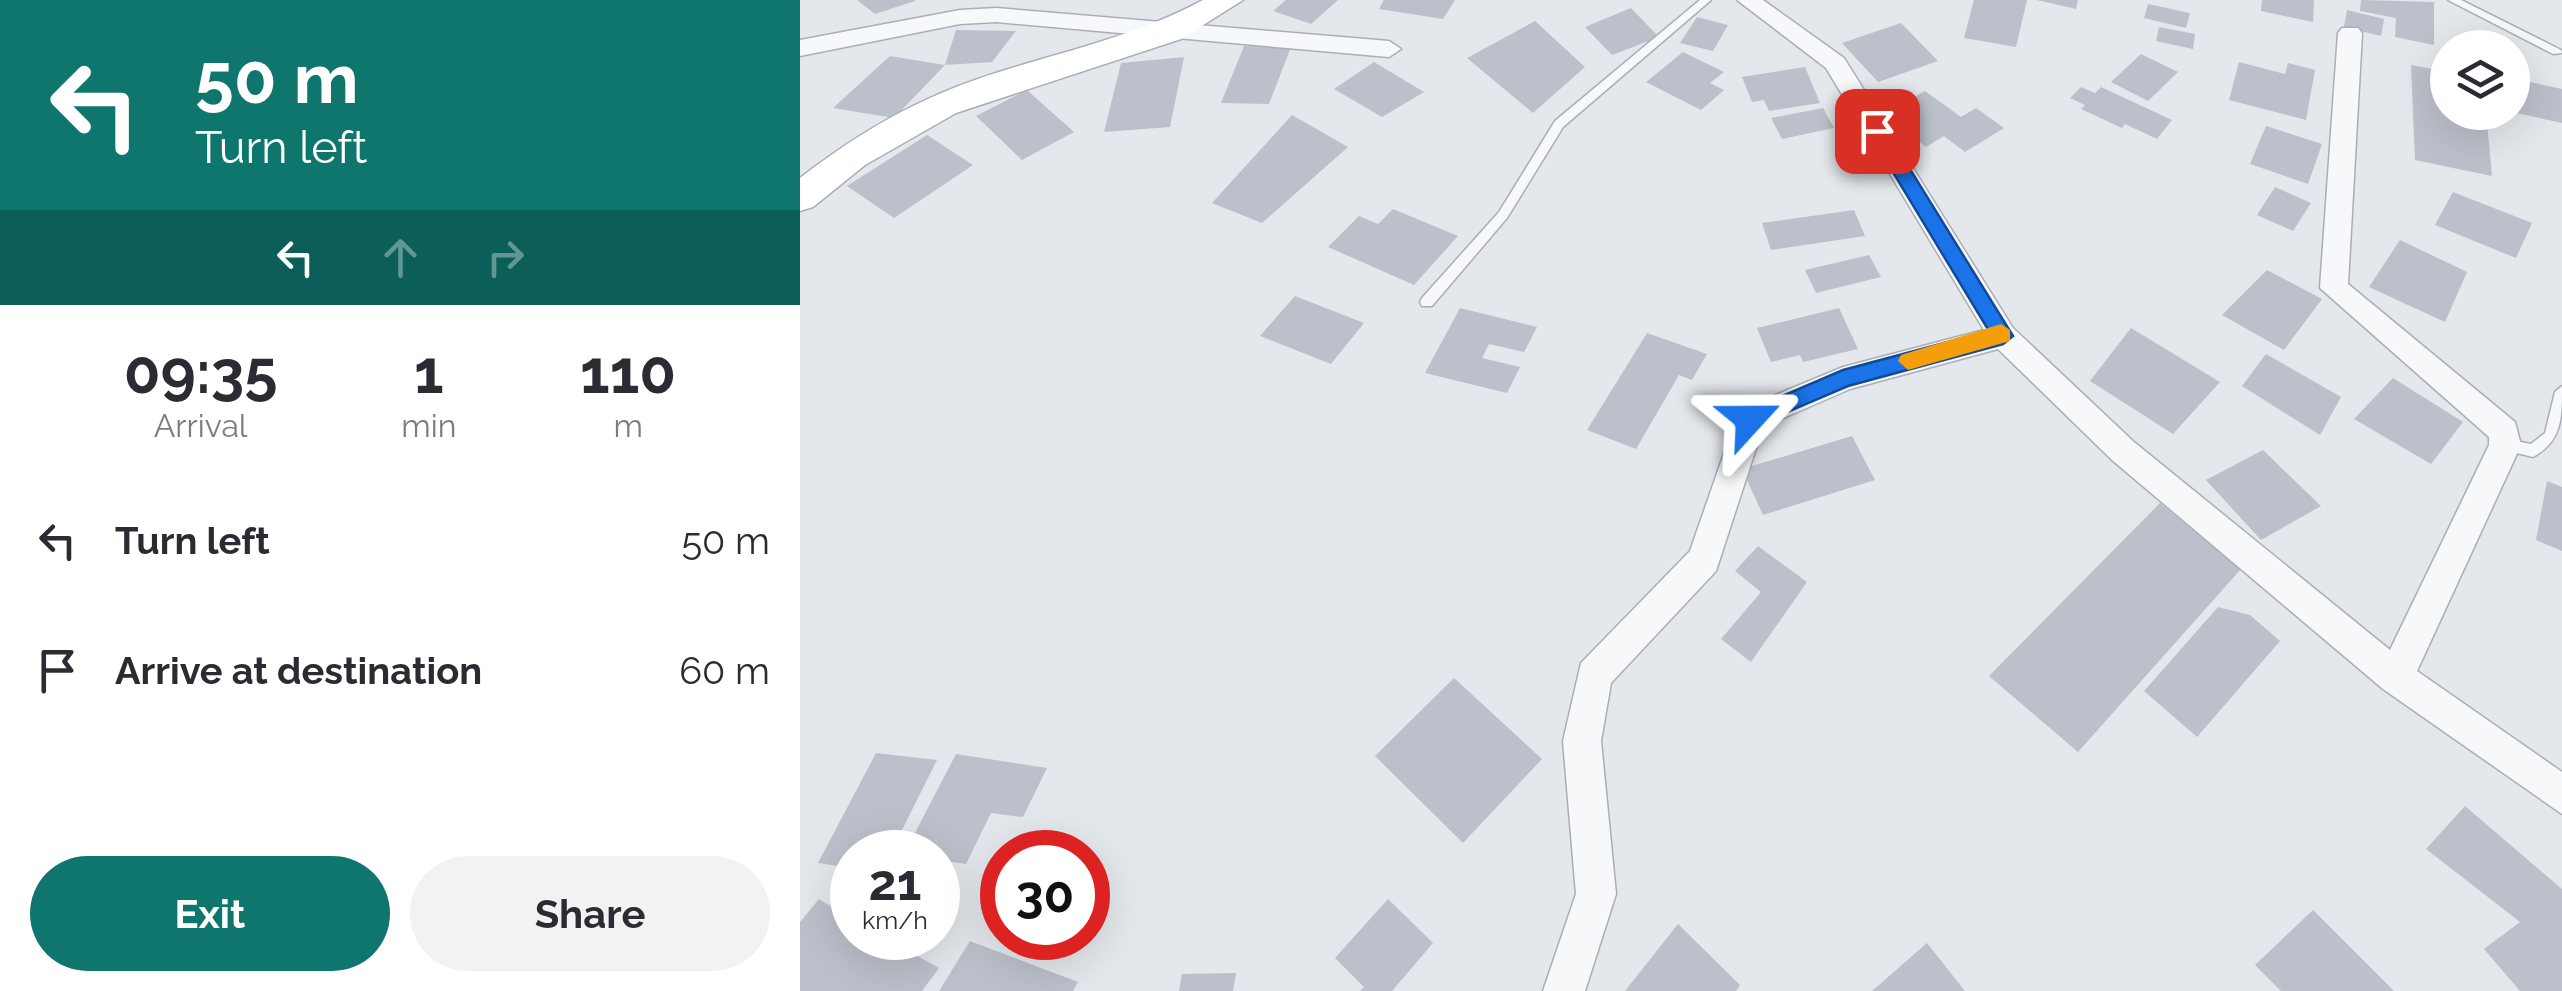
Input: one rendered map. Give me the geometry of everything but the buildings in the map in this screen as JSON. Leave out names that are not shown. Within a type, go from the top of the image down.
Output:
[{"type":"street","points":[[800,198],[852,156],[944,105],[1169,32],[1227,0]]},
{"type":"street","points":[[1755,2],[1836,63],[2003,336],[2123,451],[2396,677],[2562,795]]},
{"type":"street","points":[[800,48],[960,17],[996,15],[1389,49]]},
{"type":"street","points":[[2350,33],[2334,288],[2504,431],[2504,445],[2396,677]]},
{"type":"street","points":[[1564,991],[1596,894],[1582,741],[1594,675],[1704,560],[1750,419],[1843,379],[2003,336]]},
{"type":"lane","points":[[1427,302],[1503,215],[1559,124],[1706,0]]},
{"type":"lane","points":[[2453,0],[2556,52]]},
{"type":"lane","points":[[2504,445],[2533,451],[2551,436],[2562,392]]},
{"type":"slow traffic","points":[[1908,361],[2003,336],[2001,332]]},
{"type":"route","points":[[1750,419],[1843,379],[2003,336],[1877,131]]}]
